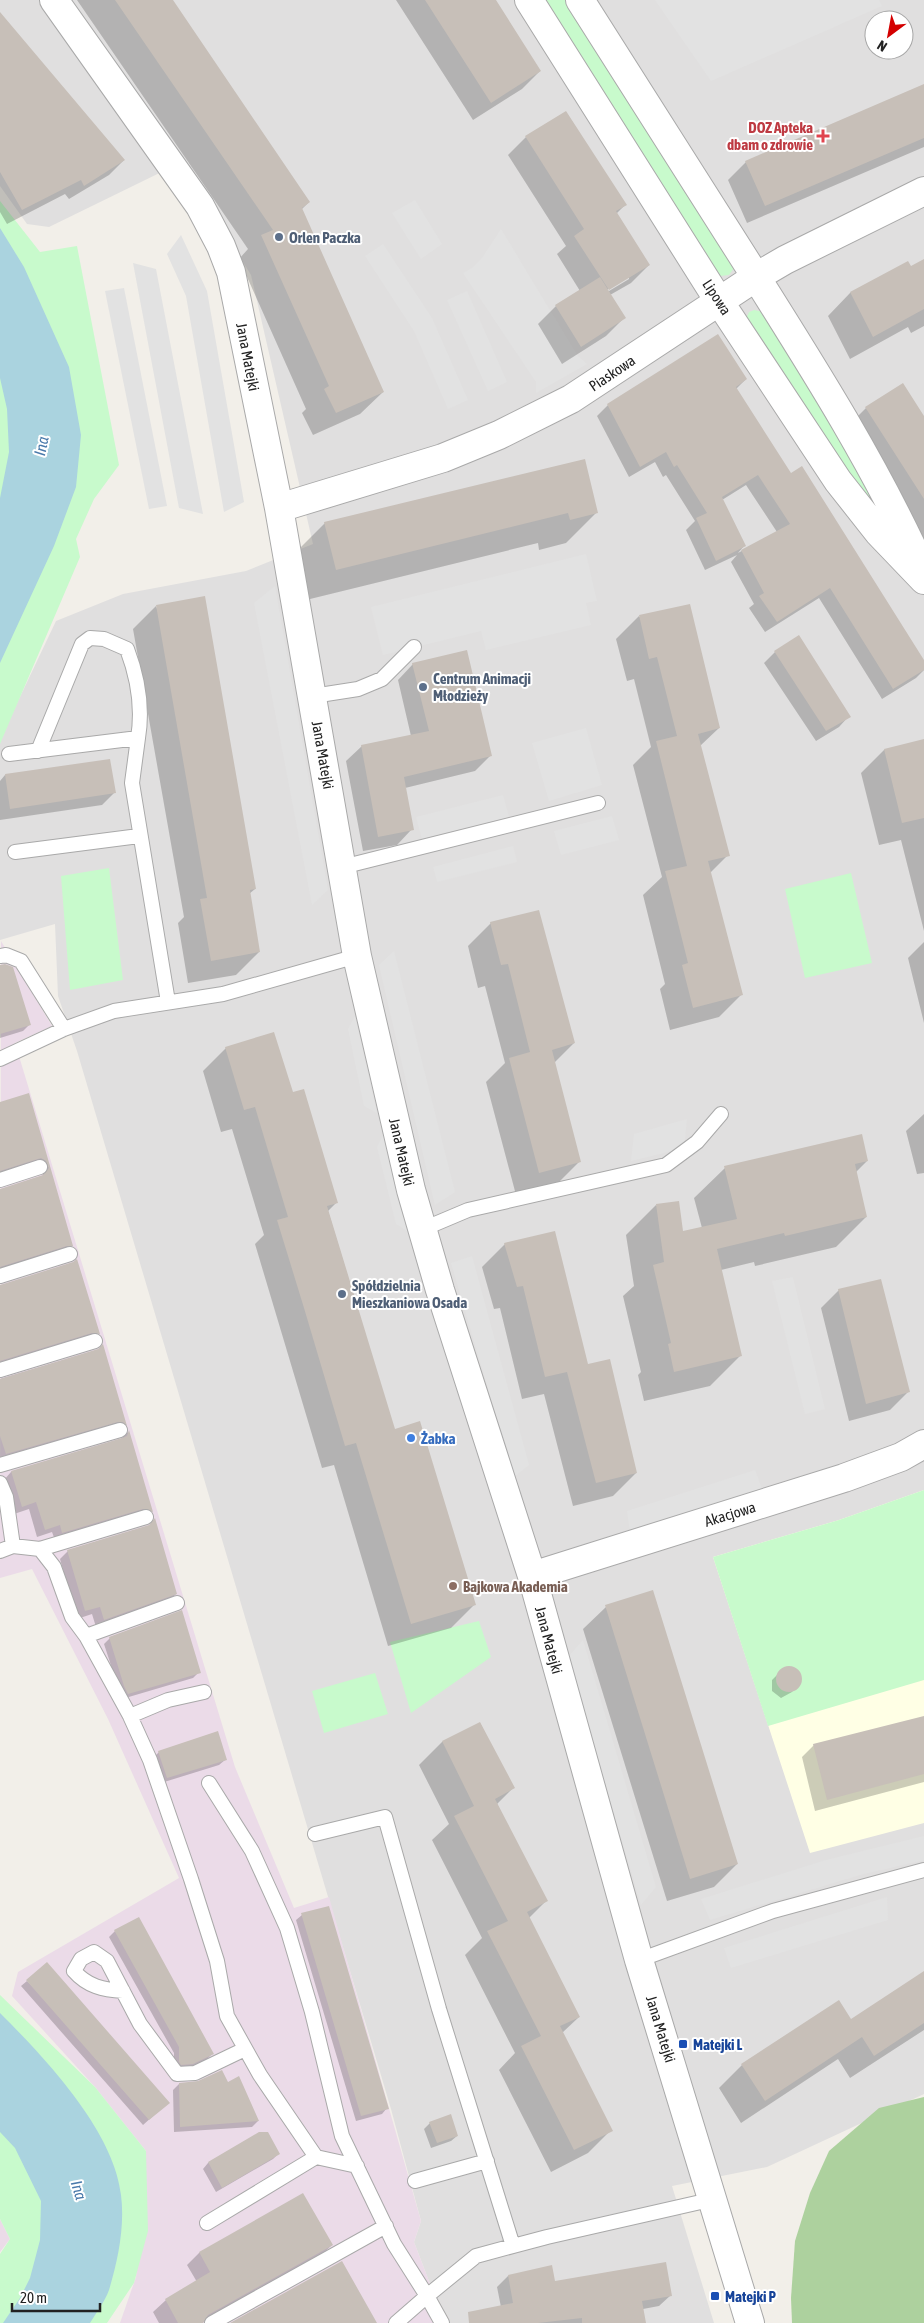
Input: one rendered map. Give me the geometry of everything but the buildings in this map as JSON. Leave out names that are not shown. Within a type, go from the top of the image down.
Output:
[{"type":"street","name":"Jana Matejki","points":[[54,0],[187,188],[221,246],[231,272],[279,508],[357,956],[410,1190],[440,1290],[532,1576],[639,1960],[714,2200],[750,2323]]},
{"type":"street","name":"Lipowa","points":[[529,0],[719,302],[838,481],[879,534],[924,580]]},
{"type":"street","points":[[580,0],[756,277],[869,461],[900,519],[924,573]]},
{"type":"street","name":"Piaskowa","points":[[279,508],[443,458],[499,435],[589,389],[756,277],[785,260],[924,191]]},
{"type":"street","name":"Akacjowa","points":[[532,1576],[844,1478],[900,1457],[924,1444]]},
{"type":"lane","points":[[38,751],[82,644],[90,638],[104,639],[127,649],[134,667],[142,715],[132,783],[139,836],[168,1002]]},
{"type":"lane","points":[[313,696],[358,689],[382,679],[414,647]]},
{"type":"lane","points":[[9,754],[138,738]]},
{"type":"lane","points":[[342,867],[598,803]]},
{"type":"lane","points":[[15,852],[139,836]]},
{"type":"lane","points":[[0,956],[6,954],[21,962],[64,1029]]},
{"type":"lane","points":[[0,1059],[64,1029],[114,1011],[224,994],[357,956]]},
{"type":"lane","points":[[423,1229],[468,1210],[666,1165],[697,1142],[721,1114]]},
{"type":"lane","points":[[0,1180],[40,1167]]},
{"type":"lane","points":[[0,1276],[70,1254]]},
{"type":"lane","points":[[0,1370],[95,1341]]},
{"type":"lane","points":[[0,1465],[120,1430]]},
{"type":"lane","points":[[0,1483],[6,1497],[13,1546]]},
{"type":"lane","points":[[0,1551],[13,1546],[40,1549],[146,1517]]},
{"type":"lane","points":[[40,1549],[54,1567],[72,1618],[86,1636],[130,1716],[150,1760],[217,1960],[227,2016],[260,2075],[316,2157],[357,2166]]},
{"type":"lane","points":[[86,1636],[177,1603]]},
{"type":"lane","points":[[130,1716],[168,1700],[204,1692]]},
{"type":"lane","points":[[209,1783],[252,1851],[287,1928],[312,2012],[342,2136],[394,2244],[442,2323]]},
{"type":"lane","points":[[314,1834],[384,1817],[439,2009],[513,2246]]},
{"type":"lane","points":[[639,1960],[773,1911],[924,1870]]},
{"type":"lane","points":[[123,1991],[140,2024],[177,2074],[196,2073],[246,2049]]},
{"type":"lane","points":[[207,2223],[316,2157]]},
{"type":"lane","points":[[415,2181],[486,2160]]},
{"type":"lane","points":[[396,2323],[476,2256],[547,2237],[714,2200]]},
{"type":"lane","points":[[212,2323],[386,2226]]},
{"type":"shaded area","points":[[0,0],[924,0],[924,2094],[767,2167],[672,2186],[714,2323],[445,2323],[414,2242],[421,2221],[391,2109],[77,1051],[58,996],[55,924],[0,940],[0,739],[56,621],[123,594],[246,571],[313,544],[251,275],[182,162],[49,227],[27,224],[0,186]]},
{"type":"shaded area","points":[[655,0],[879,0],[882,6],[873,10],[864,10],[864,14],[711,81]]},
{"type":"shaded area","points":[[415,200],[442,244],[421,259],[392,213]]},
{"type":"shaded area","points":[[501,229],[577,355],[587,364],[536,393],[536,382],[463,273],[472,268],[482,258]]},
{"type":"shaded area","points":[[181,235],[207,291],[244,502],[224,512],[186,296],[167,254]]},
{"type":"shaded area","points":[[383,244],[432,318],[468,400],[448,409],[414,331],[365,256]]},
{"type":"shaded area","points":[[133,263],[156,269],[203,514],[179,508]]},
{"type":"shaded area","points":[[124,288],[167,506],[149,509],[105,291]]},
{"type":"shaded area","points":[[467,291],[507,382],[488,391],[447,300]]},
{"type":"shaded area","points":[[586,554],[597,601],[586,603],[591,625],[486,650],[481,631],[383,655],[371,607]]},
{"type":"shaded area","points":[[275,586],[328,890],[312,905],[254,603]]},
{"type":"shaded area","points":[[586,728],[602,785],[549,801],[532,743]]},
{"type":"shaded area","points":[[503,795],[509,817],[422,839],[416,817]]},
{"type":"shaded area","points":[[612,816],[619,840],[561,855],[554,831]]},
{"type":"shaded area","points":[[513,846],[517,862],[437,882],[433,867]]},
{"type":"shaded area","points":[[1,941],[52,1026],[15,1043],[235,1767],[294,1908],[329,1897],[421,2221],[414,2242],[445,2323],[120,2323],[136,2277],[146,2151],[95,2087],[12,1996],[18,1972],[179,1878],[108,1719],[32,1569],[0,1578]]},
{"type":"shaded area","points":[[394,951],[455,1192],[435,1205],[379,965]]},
{"type":"shaded area","points":[[355,1016],[377,1113],[364,1106],[348,1029]]},
{"type":"shaded area","points":[[687,1119],[684,1148],[631,1161],[634,1134]]},
{"type":"shaded area","points":[[383,1135],[410,1233],[396,1224],[377,1147]]},
{"type":"shaded area","points":[[472,1256],[529,1465],[514,1477],[451,1263]]},
{"type":"shaded area","points":[[793,1277],[825,1409],[805,1414],[772,1281]]},
{"type":"shaded area","points":[[755,1470],[762,1489],[630,1532],[627,1511]]},
{"type":"shaded area","points":[[924,1490],[924,1823],[810,1853],[713,1557],[839,1520]]},
{"type":"shaded area","points":[[583,1640],[656,1887],[641,1905],[568,1657]]},
{"type":"shaded area","points":[[924,1836],[924,1860],[860,1875],[710,1920],[701,1899],[826,1860]]},
{"type":"shaded area","points":[[887,1897],[888,1920],[731,1968],[724,1948]]},
{"type":"shaded area","points":[[0,2219],[10,2239],[0,2252]]},
{"type":"green space","points":[[539,0],[569,0],[736,265],[729,275],[720,276],[713,273]]},
{"type":"green space","points":[[0,201],[40,252],[77,246],[119,465],[94,499],[76,539],[80,557],[0,744]]},
{"type":"green space","points":[[754,310],[764,312],[887,505],[878,519],[745,321],[749,312]]},
{"type":"green space","points":[[109,868],[123,980],[70,990],[61,876]]},
{"type":"green space","points":[[851,873],[872,963],[805,978],[785,889]]},
{"type":"green space","points":[[924,1490],[924,1680],[768,1726],[713,1557],[839,1520]]},
{"type":"green space","points":[[479,1621],[491,1657],[411,1713],[390,1642]]},
{"type":"green space","points":[[375,1673],[388,1714],[324,1733],[312,1691]]},
{"type":"green space","points":[[0,1995],[95,2087],[146,2151],[148,2231],[134,2283],[107,2323],[0,2323],[0,2254],[10,2239],[0,2219]]},
{"type":"green space","points":[[924,2097],[924,2323],[792,2323],[791,2298],[795,2241],[810,2193],[829,2151],[879,2108]]},
{"type":"water","name":"Ina","points":[[0,228],[24,267],[69,367],[81,435],[76,487],[54,546],[0,663],[0,498],[9,452],[7,409],[0,378]]},
{"type":"water","name":"Ina","points":[[0,2013],[37,2051],[75,2097],[92,2121],[116,2171],[122,2207],[120,2243],[109,2290],[90,2323],[3,2323],[20,2298],[30,2278],[40,2240],[41,2201],[15,2148],[0,2132]]},
{"type":"place","name":"DOZ Apteka dbam o zdrowie","points":[[823,136]]},
{"type":"place","name":"Orlen Paczka","points":[[279,237]]},
{"type":"place","name":"Centrum Animacji Młodzieży","points":[[423,687]]},
{"type":"place","name":"Spółdzielnia Mieszkaniowa Osada","points":[[342,1294]]},
{"type":"place","name":"Żabka","points":[[411,1438]]},
{"type":"place","name":"Bajkowa Akademia","points":[[453,1586]]},
{"type":"place","name":"Matejki L","points":[[683,2044]]},
{"type":"place","name":"Matejki P","points":[[715,2296]]}]
